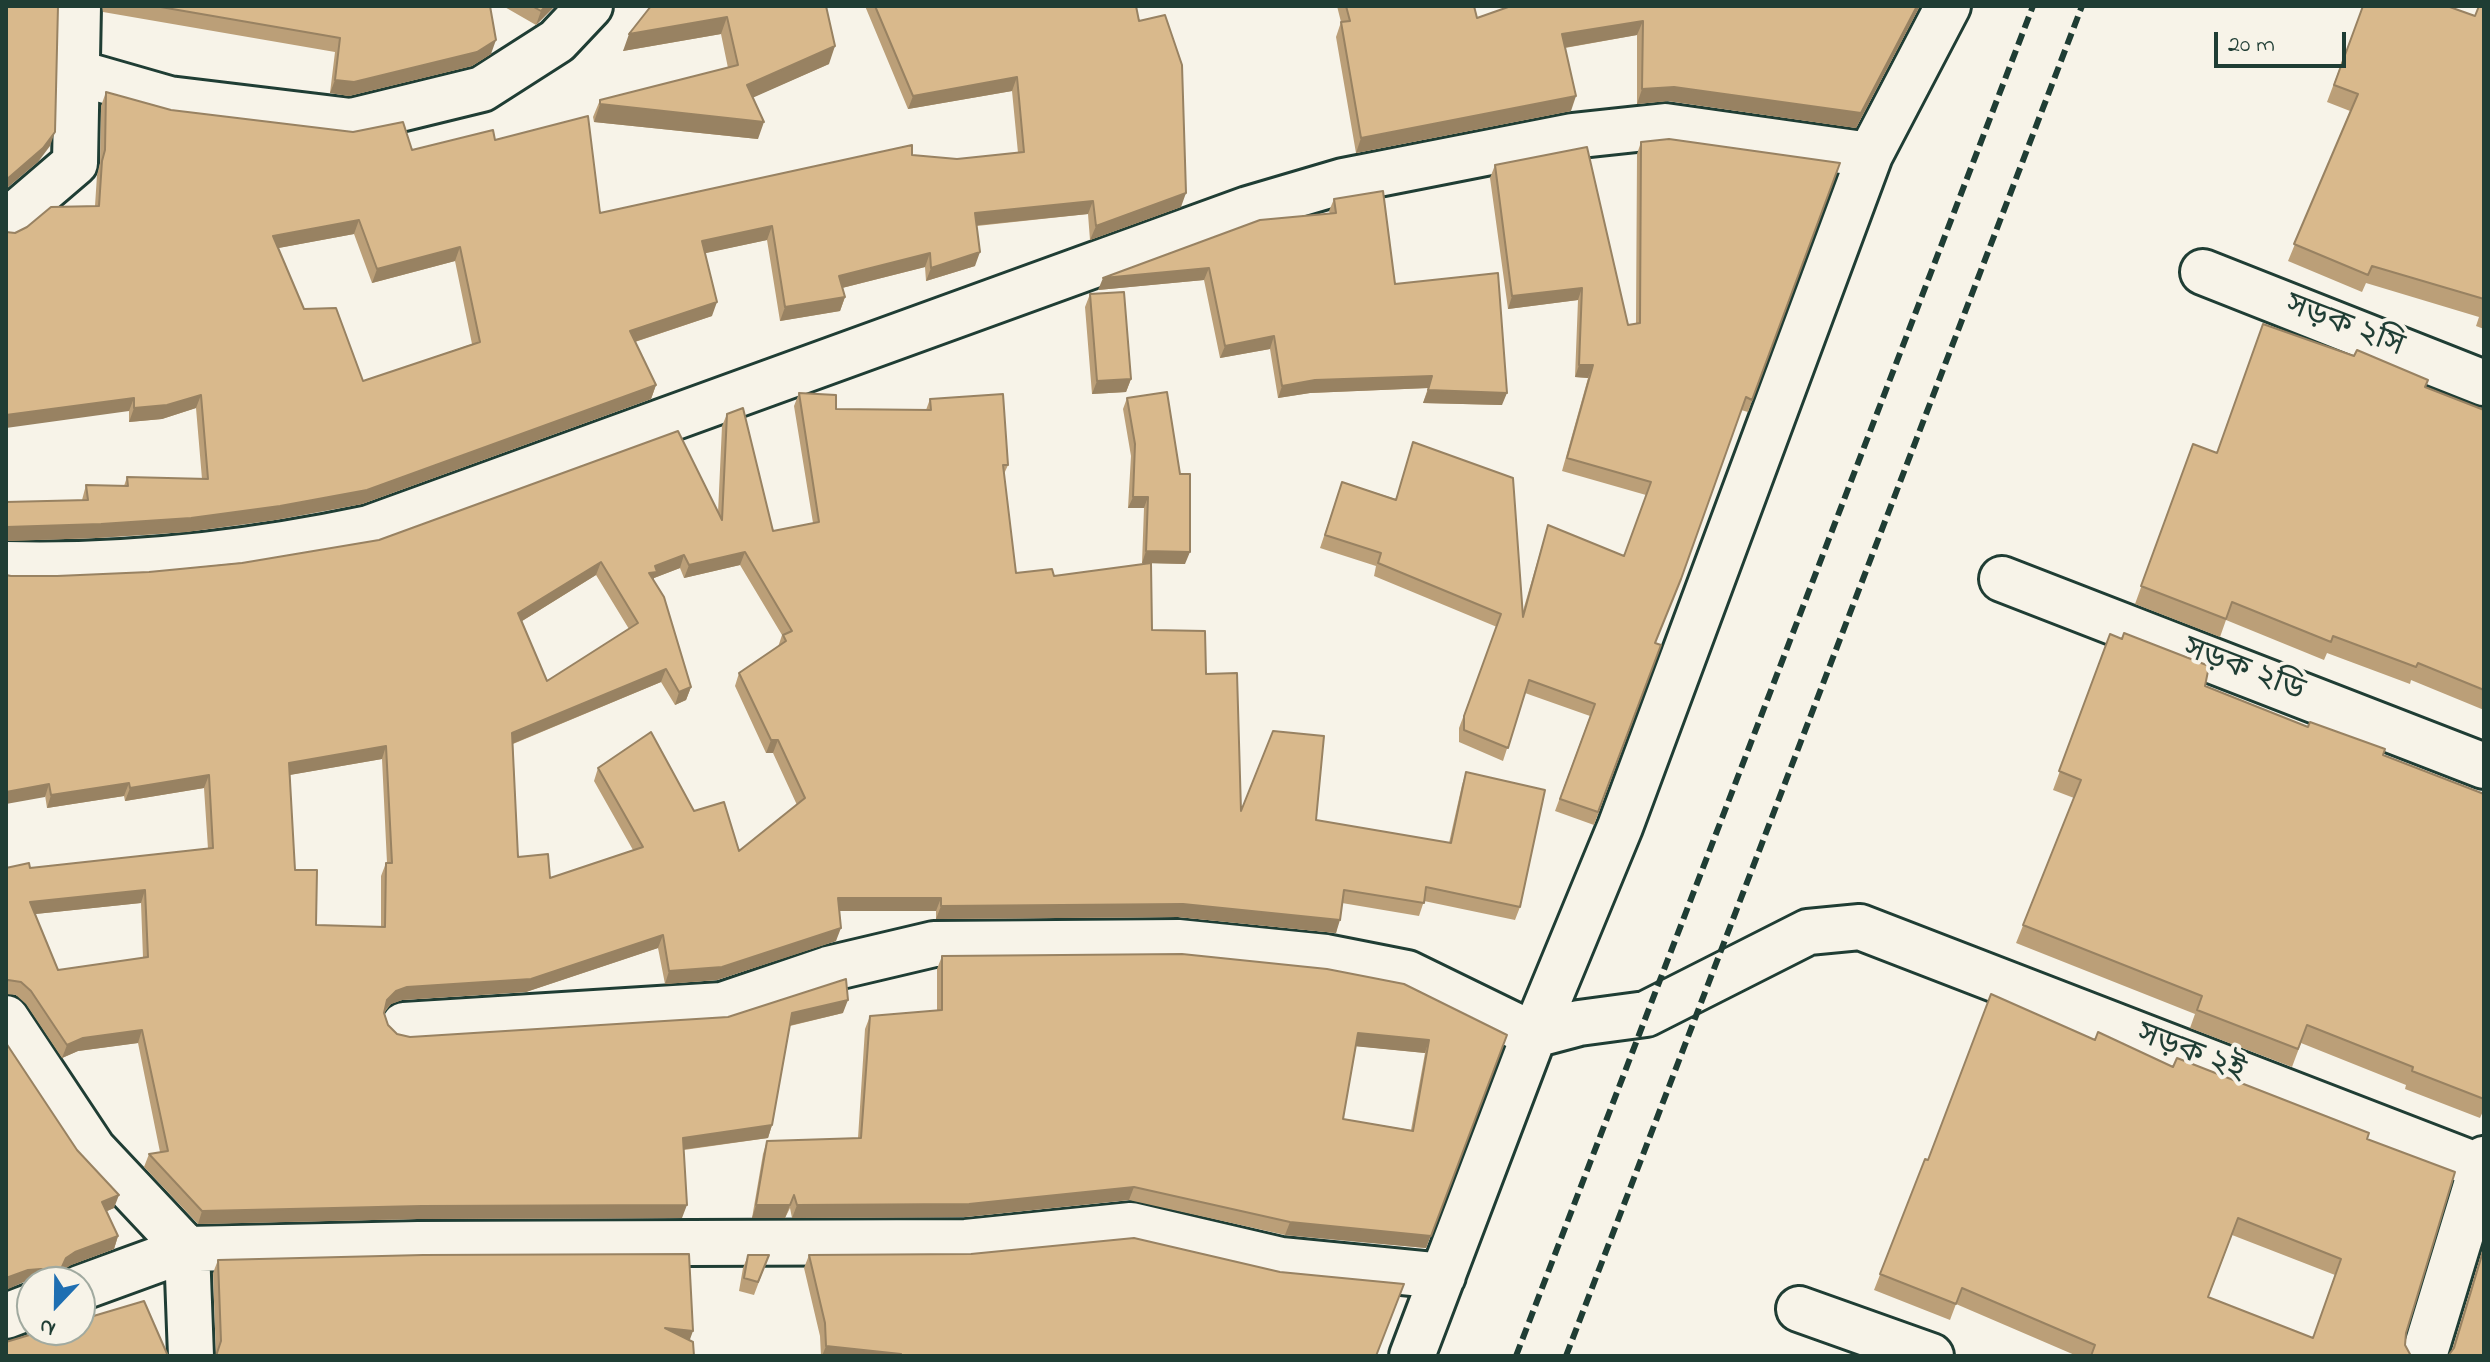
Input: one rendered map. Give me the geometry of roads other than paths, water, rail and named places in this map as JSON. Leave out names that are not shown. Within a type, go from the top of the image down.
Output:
[{"type":"street","points":[[6,222],[75,163],[78,6]]},
{"type":"street","points":[[75,72],[169,99],[351,121],[482,89],[557,41],[590,6]]},
{"type":"street","points":[[1412,1356],[1534,1035],[1620,827],[1870,155],[1948,6]]},
{"type":"street","points":[[6,564],[60,565],[188,555],[300,543],[369,528],[1248,209],[1343,181],[1572,136],[1665,126],[1870,155]]},
{"type":"street","name":"সড়ক ২সি","points":[[2203,272],[2484,383]]},
{"type":"street","name":"সড়ক ২ডি","points":[[2002,579],[2484,766]]},
{"type":"street","name":"সড়ক ২ই","points":[[1534,1035],[1579,1023],[1646,1014],[1808,932],[1860,927],[2482,1163]]},
{"type":"street","points":[[404,1025],[722,1005],[828,969],[934,944],[1178,942],[1326,957],[1407,973],[1534,1035]]},
{"type":"street","points":[[6,1018],[20,1064],[93,1149],[187,1249],[191,1356]]},
{"type":"street","points":[[2424,1356],[2482,1163]]},
{"type":"street","points":[[96,1282],[187,1249],[433,1243],[966,1242],[1131,1225],[1281,1260],[1443,1276]]},
{"type":"street","points":[[1799,1309],[1931,1356]]},
{"type":"railway","points":[[1516,1356],[2033,6]]},
{"type":"railway","points":[[1566,1356],[2082,6]]}]
